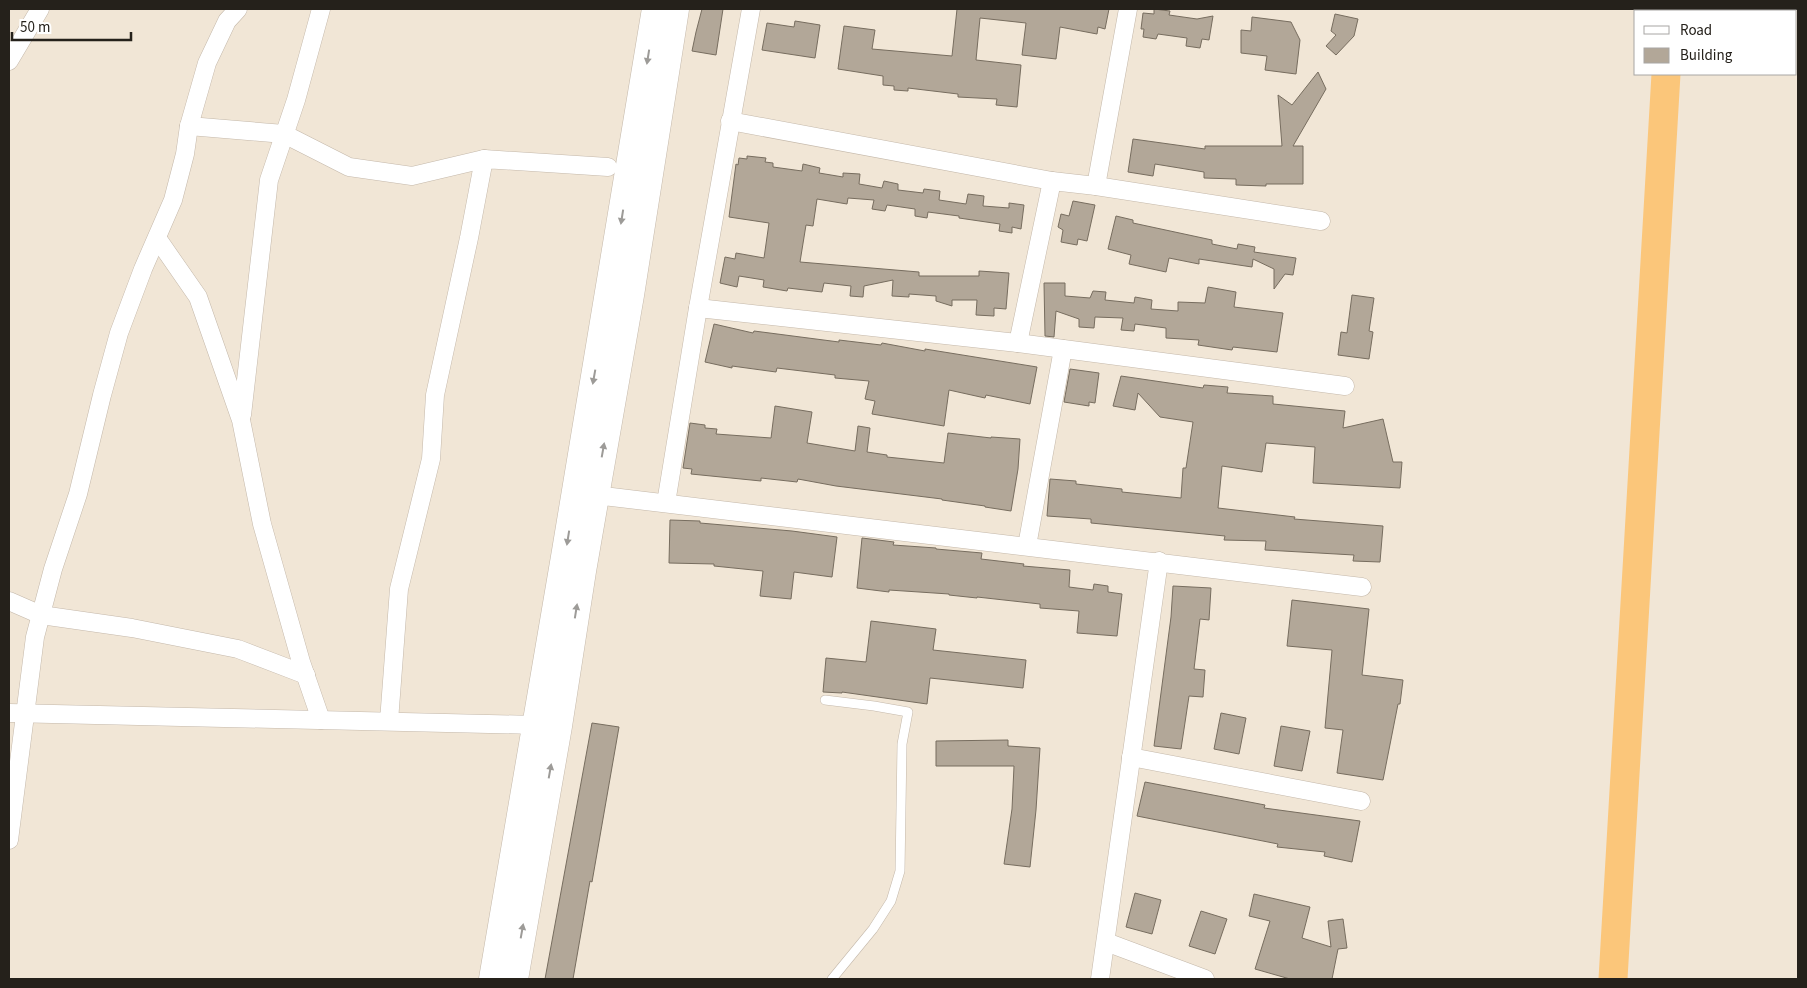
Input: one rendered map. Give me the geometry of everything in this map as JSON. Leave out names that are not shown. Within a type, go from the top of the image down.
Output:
[{"type":"main road","points":[[493,979],[656,9]]},
{"type":"main road","points":[[514,979],[558,726],[675,9]]},
{"type":"street","points":[[9,61],[40,9]]},
{"type":"street","points":[[9,840],[17,713],[53,569],[78,494],[119,333],[173,200],[185,154],[188,126],[207,63],[226,21],[238,9]]},
{"type":"street","points":[[241,420],[269,180],[321,9]]},
{"type":"street","points":[[666,504],[730,121],[751,9]]},
{"type":"street","points":[[1096,186],[1128,9]]},
{"type":"street","points":[[730,121],[1052,181],[1096,186],[1321,221]]},
{"type":"street","points":[[188,126],[284,134],[349,167],[412,176],[484,159],[608,167]]},
{"type":"street","points":[[389,722],[399,589],[431,459],[435,395],[484,159]]},
{"type":"street","points":[[1018,343],[1052,181]]},
{"type":"street","points":[[157,238],[198,297],[241,420],[262,524],[321,720]]},
{"type":"street","points":[[698,308],[1018,343],[1344,386]]},
{"type":"street","points":[[1026,546],[1063,349]]},
{"type":"street","points":[[595,495],[1159,561],[1362,587]]},
{"type":"street","points":[[1100,979],[1159,561]]},
{"type":"street","points":[[11,599],[41,615],[132,628],[238,649],[306,675]]},
{"type":"street","points":[[17,713],[536,725]]},
{"type":"street","points":[[1131,757],[1361,801]]},
{"type":"street","points":[[1106,942],[1204,979]]},
{"type":"lane","points":[[825,700],[908,712],[902,744],[900,871],[891,901],[873,929],[832,979]]},
{"type":"building","points":[[702,9],[723,9],[716,55],[692,51]]},
{"type":"building","points":[[957,9],[1109,9],[1105,29],[1098,27],[1097,34],[1060,27],[1056,59],[1022,55],[1026,23],[980,18],[976,60],[1021,65],[1017,107],[996,105],[997,99],[958,97],[958,94],[908,88],[908,91],[894,90],[894,86],[883,85],[883,76],[838,69],[844,26],[875,30],[872,49],[952,56]]},
{"type":"building","points":[[1154,9],[1170,11],[1169,15],[1197,19],[1213,16],[1209,40],[1202,39],[1200,48],[1186,46],[1187,38],[1158,34],[1156,39],[1143,37],[1144,29],[1141,29],[1143,13],[1154,14]]},
{"type":"building","points":[[1335,14],[1358,19],[1354,36],[1336,55],[1326,46],[1336,35],[1331,31]]},
{"type":"building","points":[[1252,17],[1291,22],[1300,40],[1296,74],[1265,70],[1267,56],[1241,53],[1241,30],[1251,31]]},
{"type":"building","points":[[795,21],[820,25],[815,58],[762,50],[767,23],[794,27]]},
{"type":"building","points":[[1318,72],[1326,89],[1293,146],[1303,146],[1303,184],[1236,185],[1236,179],[1204,178],[1204,172],[1155,164],[1153,176],[1128,172],[1133,139],[1205,149],[1205,146],[1282,146],[1278,95],[1292,105]]},
{"type":"building","points":[[747,156],[766,158],[765,162],[773,163],[773,167],[802,171],[803,164],[820,168],[819,173],[843,177],[843,173],[860,174],[859,184],[882,188],[884,181],[898,184],[898,190],[923,193],[924,189],[940,191],[939,200],[966,204],[968,194],[984,196],[983,206],[1009,208],[1009,203],[1024,205],[1021,229],[1012,227],[1012,233],[999,231],[1000,224],[928,212],[927,218],[915,216],[915,209],[887,205],[885,211],[872,209],[874,200],[848,198],[847,204],[817,199],[813,226],[806,225],[800,262],[919,272],[919,276],[979,276],[979,271],[1009,273],[1006,309],[994,308],[994,316],[976,315],[977,300],[952,300],[952,306],[936,301],[936,296],[909,294],[909,297],[892,296],[893,280],[864,286],[863,297],[850,296],[851,286],[824,283],[822,292],[788,288],[787,291],[763,287],[764,280],[739,276],[737,287],[720,283],[725,257],[735,259],[736,253],[764,258],[769,223],[729,217],[736,164],[738,165],[739,158],[747,159]]},
{"type":"building","points":[[1073,201],[1095,205],[1087,241],[1078,239],[1077,245],[1061,242],[1063,230],[1058,227],[1061,214],[1069,216]]},
{"type":"building","points":[[1116,216],[1133,220],[1133,223],[1212,240],[1212,244],[1237,249],[1238,244],[1255,247],[1254,252],[1296,258],[1293,275],[1285,274],[1274,289],[1274,269],[1253,259],[1252,267],[1199,259],[1199,264],[1169,258],[1166,272],[1129,264],[1131,255],[1108,249]]},
{"type":"building","points":[[1044,283],[1065,283],[1065,296],[1090,298],[1093,291],[1106,292],[1105,300],[1134,303],[1135,297],[1152,300],[1151,309],[1178,311],[1178,302],[1205,303],[1208,287],[1236,292],[1234,307],[1283,313],[1277,352],[1233,347],[1232,350],[1198,345],[1199,340],[1166,338],[1166,328],[1135,324],[1134,331],[1121,330],[1123,318],[1095,317],[1094,328],[1079,327],[1079,319],[1056,311],[1054,337],[1045,336]]},
{"type":"building","points":[[1352,295],[1374,298],[1369,331],[1373,332],[1369,359],[1338,355],[1341,332],[1347,333]]},
{"type":"building","points":[[714,324],[753,333],[754,331],[839,342],[839,340],[881,345],[882,343],[1037,367],[1030,404],[986,395],[985,398],[949,390],[944,426],[872,414],[875,401],[865,399],[869,381],[835,378],[835,375],[777,368],[776,372],[732,366],[732,368],[705,362]]},
{"type":"building","points":[[1070,369],[1099,373],[1095,403],[1089,402],[1089,406],[1064,402]]},
{"type":"building","points":[[1121,376],[1203,388],[1204,385],[1228,387],[1227,393],[1273,396],[1273,404],[1345,411],[1343,428],[1383,419],[1393,462],[1402,462],[1400,488],[1313,483],[1315,447],[1266,443],[1262,472],[1222,466],[1218,508],[1295,517],[1294,519],[1383,526],[1380,562],[1353,561],[1354,555],[1265,550],[1266,541],[1224,540],[1225,536],[1091,523],[1091,519],[1047,516],[1050,479],[1076,481],[1076,484],[1122,489],[1122,492],[1181,498],[1183,468],[1186,468],[1193,422],[1160,417],[1138,393],[1135,410],[1113,406]]},
{"type":"building","points":[[775,406],[812,412],[807,443],[855,451],[858,426],[870,428],[867,452],[887,455],[887,457],[944,463],[948,433],[1020,439],[1018,469],[1011,511],[942,499],[836,486],[798,479],[797,482],[761,478],[761,481],[691,474],[692,469],[683,468],[690,423],[705,425],[705,428],[717,429],[716,434],[771,438]]},
{"type":"building","points":[[670,520],[700,521],[700,523],[837,537],[832,577],[794,572],[791,599],[760,596],[763,571],[714,566],[714,564],[669,563]]},
{"type":"building","points":[[862,538],[894,542],[893,545],[982,553],[981,559],[1024,564],[1023,566],[1070,570],[1069,587],[1093,590],[1094,584],[1108,586],[1108,592],[1122,594],[1117,636],[1077,633],[1079,611],[1040,608],[1040,604],[949,594],[889,590],[889,592],[857,588]]},
{"type":"building","points":[[1173,586],[1211,588],[1209,620],[1200,619],[1194,669],[1205,670],[1203,697],[1189,696],[1181,749],[1154,746],[1171,617]]},
{"type":"building","points":[[1292,600],[1369,609],[1362,675],[1403,680],[1400,704],[1398,704],[1383,780],[1337,773],[1343,730],[1325,728],[1332,650],[1287,646]]},
{"type":"building","points":[[871,621],[936,629],[933,650],[1026,660],[1023,688],[930,678],[927,704],[842,692],[823,692],[826,658],[866,662]]},
{"type":"building","points":[[1221,713],[1246,718],[1239,754],[1214,749]]},
{"type":"building","points":[[592,723],[619,727],[592,882],[590,881],[573,979],[545,979]]},
{"type":"building","points":[[1281,726],[1310,731],[1302,771],[1274,766]]},
{"type":"building","points":[[1008,740],[1008,746],[1040,748],[1030,867],[1004,864],[1012,809],[1014,766],[936,766],[936,741]]},
{"type":"building","points":[[1145,782],[1265,805],[1264,808],[1360,821],[1352,862],[1324,856],[1325,852],[1277,847],[1278,844],[1137,816]]},
{"type":"building","points":[[1135,893],[1161,900],[1152,934],[1126,927]]},
{"type":"building","points":[[1254,894],[1310,907],[1302,938],[1331,947],[1328,921],[1343,919],[1347,948],[1338,949],[1332,979],[1290,979],[1255,969],[1270,921],[1249,916]]},
{"type":"building","points":[[1201,911],[1227,919],[1215,954],[1189,946]]},
{"type":"waterway","points":[[1613,979],[1666,75]]}]
